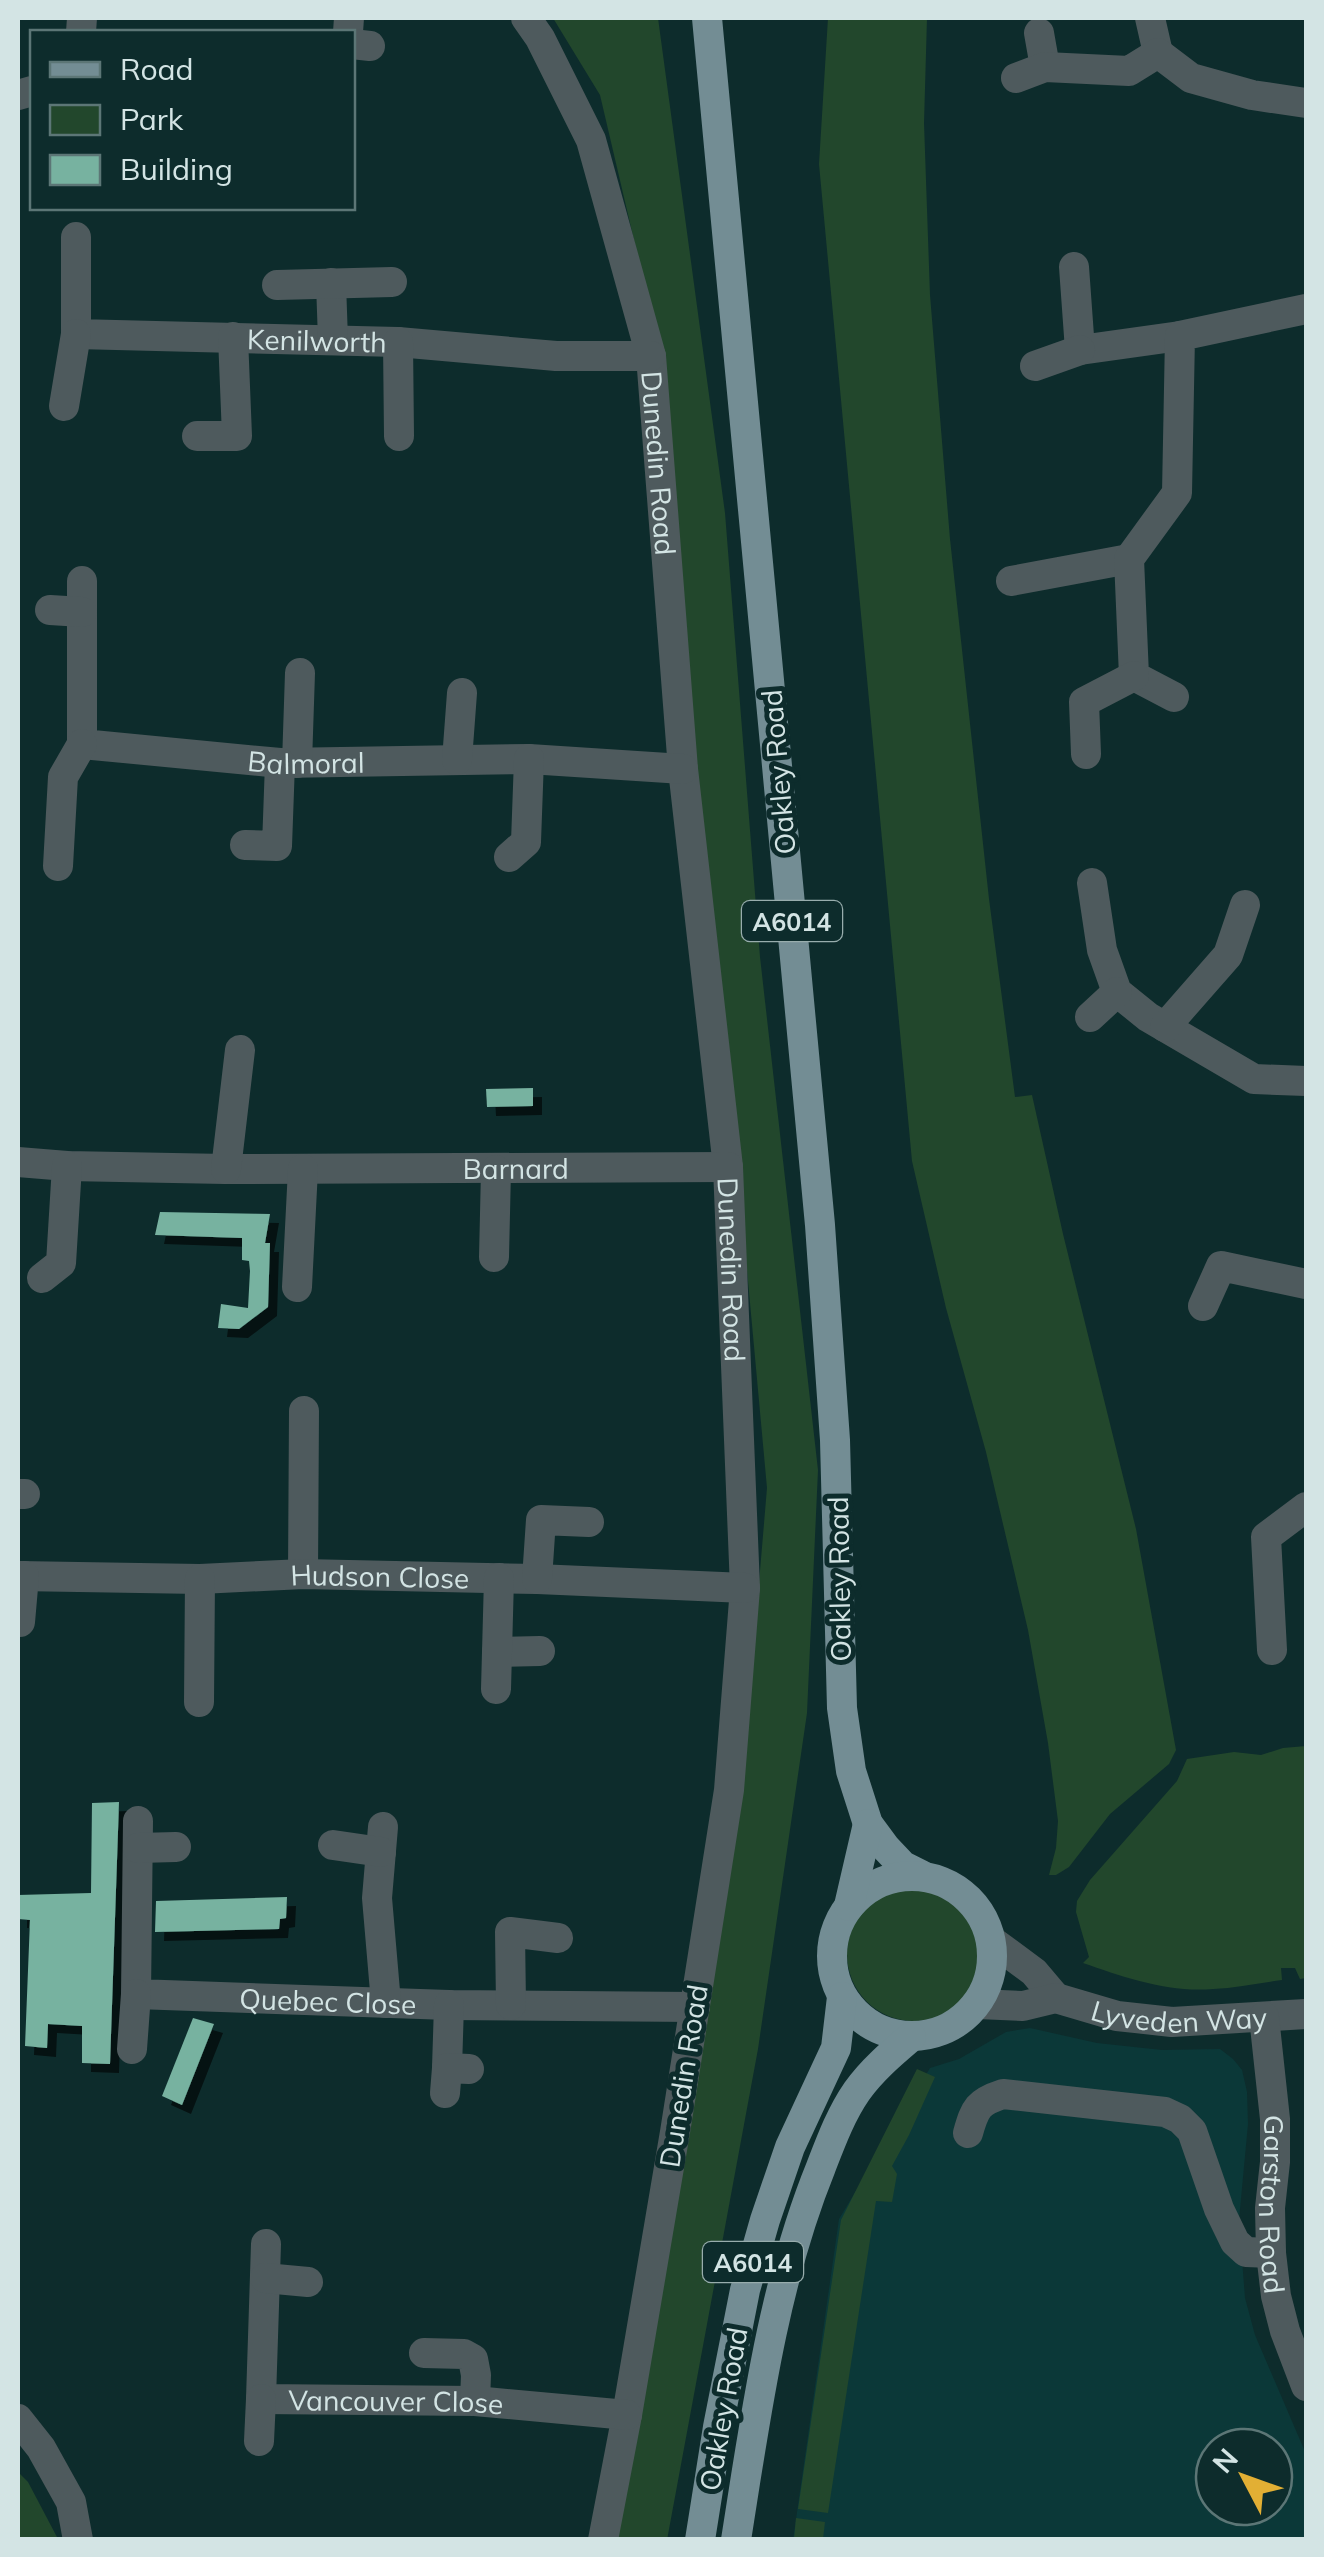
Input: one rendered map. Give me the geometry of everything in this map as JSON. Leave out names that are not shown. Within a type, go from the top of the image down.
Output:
[{"type":"main road","name":"Oakley Road","points":[[706,18],[820,1225],[835,1440],[842,1708],[851,1772],[868,1824],[903,1866],[921,1875]]},
{"type":"main road","points":[[849,1906],[869,1888],[894,1877],[921,1875],[946,1882],[967,1896],[984,1916],[992,1941],[993,1963],[978,2004],[960,2022],[936,2033],[911,2037],[884,2032],[860,2018],[842,1996],[833,1974],[832,1950],[837,1927],[849,1906],[868,1824]]},
{"type":"main road","name":"Oakley Road","points":[[700,2540],[745,2290],[790,2147],[836,2048],[842,1996]]},
{"type":"main road","name":"Oakley Road","points":[[736,2540],[774,2324],[804,2210],[854,2095],[873,2070],[911,2037]]},
{"type":"street","name":"Dunedin Road","points":[[526,18],[591,140],[651,356],[683,769],[728,1168],[745,1588],[729,1790],[603,2540]]},
{"type":"street","points":[[1150,18],[1158,52],[1191,78],[1252,96],[1306,103]]},
{"type":"street","points":[[1039,33],[1045,68]]},
{"type":"street","points":[[1016,78],[1045,68],[1129,70],[1158,52]]},
{"type":"street","points":[[64,406],[76,334],[76,237]]},
{"type":"street","points":[[1074,267],[1080,350]]},
{"type":"street","points":[[277,284],[392,282]]},
{"type":"street","points":[[331,283],[333,340]]},
{"type":"street","points":[[1034,366],[1080,350],[1180,336],[1306,309]]},
{"type":"street","name":"Kenilworth","points":[[76,334],[398,342],[556,356],[651,356]]},
{"type":"street","points":[[1134,676],[1129,559],[1177,493],[1180,336]]},
{"type":"street","points":[[196,436],[237,436],[233,337]]},
{"type":"street","points":[[398,342],[399,436]]},
{"type":"street","points":[[1011,582],[1129,559]]},
{"type":"street","points":[[58,866],[63,777],[82,744],[82,581]]},
{"type":"street","points":[[50,610],[82,612]]},
{"type":"street","points":[[245,844],[278,846],[300,673]]},
{"type":"street","points":[[1134,676],[1174,696]]},
{"type":"street","points":[[1086,754],[1084,702],[1134,676]]},
{"type":"street","points":[[457,760],[462,692]]},
{"type":"street","name":"Balmoral","points":[[82,744],[289,763],[528,759],[683,769]]},
{"type":"street","points":[[509,856],[526,842],[528,759]]},
{"type":"street","points":[[1092,883],[1102,950],[1117,992],[1148,1017],[1254,1079],[1306,1081]]},
{"type":"street","points":[[1165,1027],[1228,955],[1245,905]]},
{"type":"street","points":[[1090,1017],[1117,992]]},
{"type":"street","points":[[226,1170],[240,1050]]},
{"type":"street","name":"Barnard","points":[[18,1162],[226,1170],[728,1168]]},
{"type":"street","points":[[42,1278],[61,1263],[67,1166]]},
{"type":"street","points":[[297,1287],[303,1169]]},
{"type":"street","points":[[494,1256],[496,1170]]},
{"type":"street","points":[[1203,1306],[1221,1266],[1306,1284]]},
{"type":"street","points":[[304,1411],[304,1574]]},
{"type":"street","points":[[1272,1650],[1266,1537],[1306,1507]]},
{"type":"street","points":[[537,1579],[541,1520],[589,1522]]},
{"type":"street","name":"Hudson Close","points":[[20,1576],[200,1578],[304,1574],[745,1588]]},
{"type":"street","points":[[20,1576],[20,1622]]},
{"type":"street","points":[[199,1702],[200,1578]]},
{"type":"street","points":[[496,1689],[499,1578]]},
{"type":"street","points":[[497,1652],[540,1651]]},
{"type":"street","points":[[132,2049],[138,1834],[176,1847]]},
{"type":"street","points":[[333,1845],[382,1840],[377,1898],[386,2003]]},
{"type":"street","points":[[511,2005],[510,1932],[558,1938]]},
{"type":"street","name":"Lyveden Way","points":[[992,1941],[1034,1972],[1056,1998]]},
{"type":"street","name":"Quebec Close","points":[[136,1994],[449,2005],[694,2007]]},
{"type":"street","name":"Lyveden Way","points":[[978,2004],[1022,2006],[1056,1998],[1117,2016],[1172,2022],[1306,2014]]},
{"type":"street","points":[[449,2005],[454,2077]]},
{"type":"street","name":"Garston Road","points":[[1264,2018],[1275,2120],[1271,2253],[1284,2331],[1306,2386]]},
{"type":"street","points":[[968,2133],[973,2113],[983,2100],[1003,2094],[1165,2112],[1192,2131],[1219,2209],[1236,2242],[1246,2252],[1271,2253]]},
{"type":"street","name":"Vancouver Close","points":[[266,2244],[261,2399],[476,2400],[627,2415]]},
{"type":"street","points":[[265,2278],[308,2282]]},
{"type":"street","points":[[424,2352],[464,2354],[473,2360],[476,2400]]},
{"type":"street","points":[[258,2442],[261,2399]]},
{"type":"street","points":[[18,2419],[41,2448],[71,2502],[78,2540]]},
{"type":"shaded area","points":[[1030,2028],[1097,2043],[1162,2050],[1220,2049],[1242,2070],[1248,2124],[1239,2220],[1245,2298],[1255,2335],[1306,2454],[1306,2539],[793,2540],[839,2219],[930,2068],[959,2059],[1006,2032]]},
{"type":"green space","points":[[553,18],[658,18],[725,513],[760,957],[818,1470],[807,1713],[758,2049],[667,2540],[607,2539],[739,1819],[767,1488],[728,1063],[689,713],[660,351],[600,95]]},
{"type":"green space","points":[[828,18],[927,18],[924,123],[930,295],[950,539],[1015,1097],[1032,1095],[1136,1529],[1176,1750],[1169,1764],[1110,1814],[1069,1867],[1056,1875],[1049,1875],[1058,1821],[1028,1630],[912,1161],[819,164]]},
{"type":"green space","points":[[1306,1746],[1306,1978],[1300,1979],[1295,1968],[1281,1968],[1282,1980],[1180,1989],[1083,1963],[1089,1957],[1076,1912],[1077,1901],[1090,1880],[1177,1781],[1187,1759],[1234,1752],[1261,1755]]},
{"type":"green space","points":[[914,1887],[940,1892],[961,1907],[976,1928],[981,1954],[976,1980],[961,2001],[940,2016],[914,2021],[888,2016],[867,2001],[852,1980],[847,1954],[852,1928],[867,1907],[888,1892]]},
{"type":"green space","points":[[917,2069],[935,2077],[892,2166],[897,2174],[892,2202],[876,2201],[828,2513],[798,2509],[841,2220]]},
{"type":"green space","points":[[18,2472],[28,2482],[58,2539],[18,2539]]},
{"type":"green space","points":[[796,2518],[825,2522],[823,2539],[794,2539]]},
{"type":"building","points":[[533,1088],[533,1106],[487,1107],[486,1089]]},
{"type":"building","points":[[160,1212],[270,1214],[265,1243],[270,1243],[268,1307],[239,1329],[218,1328],[221,1304],[248,1308],[250,1271],[249,1261],[242,1260],[242,1238],[155,1235]]},
{"type":"building","points":[[119,1802],[110,2064],[82,2063],[82,2026],[48,2024],[47,2048],[25,2046],[30,1920],[18,1919],[18,1895],[91,1893],[92,1803]]},
{"type":"building","points":[[287,1897],[286,1918],[280,1919],[279,1929],[155,1932],[156,1901]]},
{"type":"building","points":[[193,2018],[214,2024],[182,2105],[162,2096]]}]
